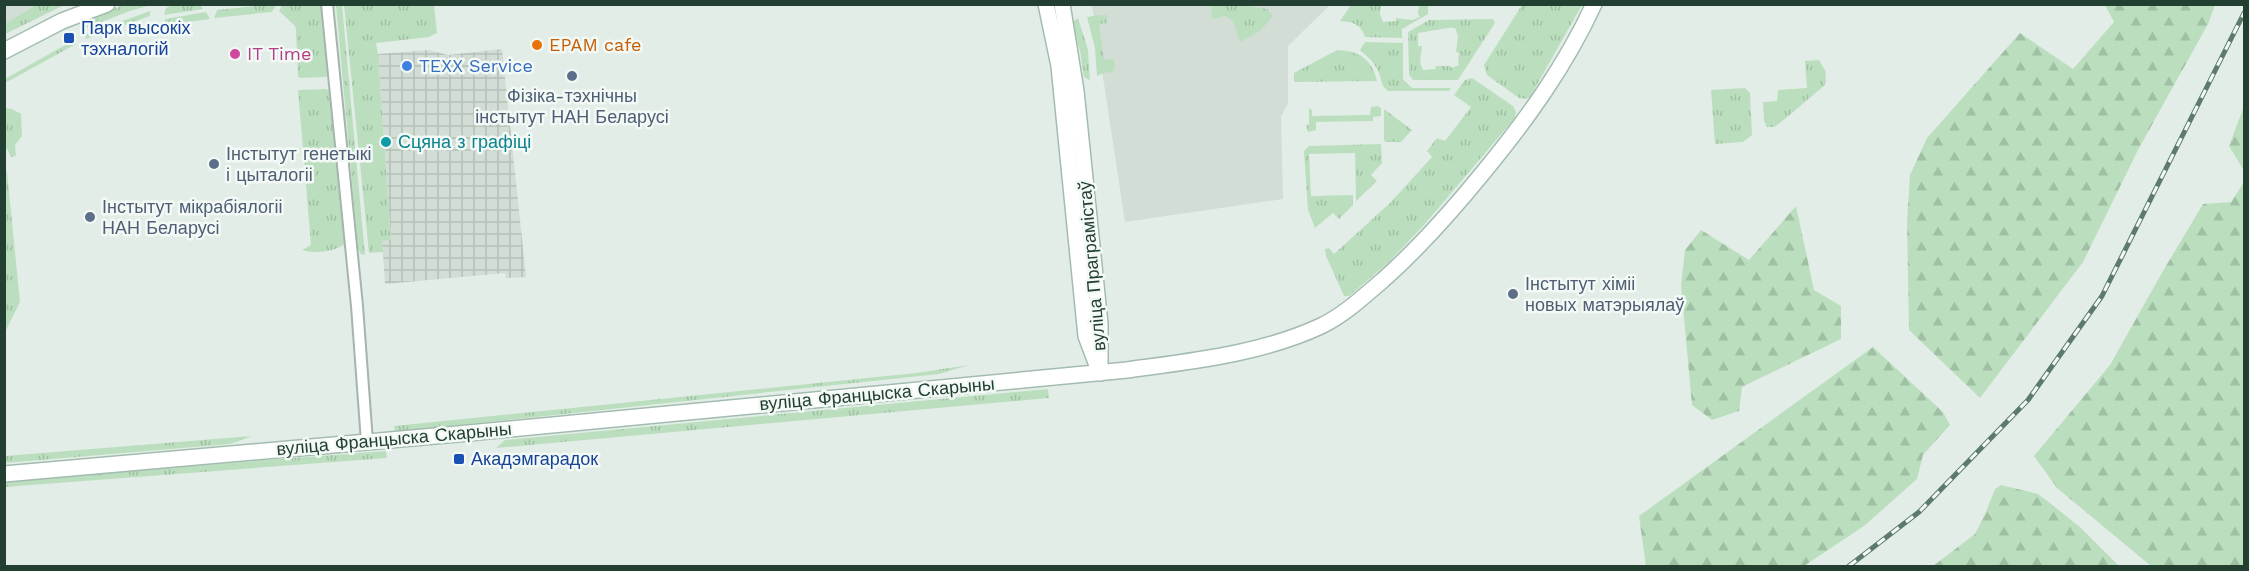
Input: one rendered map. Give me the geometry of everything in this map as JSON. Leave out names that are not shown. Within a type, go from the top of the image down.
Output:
[{"type":"main road","points":[[4,51],[62,21],[107,4]]},
{"type":"main road","name":"вуліца Праграмістаў","points":[[1046,4],[1059,66],[1086,336],[1100,373]]},
{"type":"main road","name":"вуліца Праграмістаў","points":[[1062,4],[1076,91],[1100,324],[1100,373]]},
{"type":"main road","name":"вуліца Францыска Скарыны","points":[[4,474],[1100,373],[1200,360],[1279,342],[1321,326],[1359,301],[1416,251],[1532,111],[1594,4]]},
{"type":"street","points":[[327,4],[357,306],[367,442]]},
{"type":"shaded area","points":[[5,5],[64,5],[5,34]]},
{"type":"shaded area","points":[[1092,5],[1330,5],[1288,46],[1288,104],[1281,116],[1283,199],[1125,222]]},
{"type":"shaded area","points":[[502,49],[526,277],[506,278],[505,273],[385,284],[382,241],[391,239],[378,54],[429,50],[448,55]]},
{"type":"green space","points":[[38,4],[64,5],[5,34],[5,24]]},
{"type":"green space","points":[[123,5],[151,5],[83,29],[83,22]]},
{"type":"green space","points":[[172,5],[200,5],[203,9],[164,15],[166,8]]},
{"type":"green space","points":[[276,5],[272,12],[214,18],[217,10]]},
{"type":"green space","points":[[282,5],[324,5],[328,75],[326,77],[298,77],[296,30],[295,26],[279,11]]},
{"type":"green space","points":[[336,5],[342,5],[365,255],[361,254],[358,249]]},
{"type":"green space","points":[[344,5],[434,5],[437,33],[429,37],[376,43],[391,240],[382,241],[383,252],[369,253]]},
{"type":"green space","points":[[1211,5],[1242,5],[1267,9],[1273,16],[1260,31],[1240,42],[1233,21],[1225,16],[1212,19]]},
{"type":"green space","points":[[1351,5],[1381,5],[1380,14],[1383,22],[1396,21],[1396,18],[1412,20],[1420,17],[1419,5],[1428,5],[1428,14],[1402,29],[1402,38],[1365,37],[1356,25],[1340,21]]},
{"type":"green space","points":[[1522,5],[1582,5],[1530,97],[1526,99],[1519,98],[1487,75],[1484,65]]},
{"type":"green space","points":[[2105,5],[2215,5],[2208,24],[2139,148],[2083,262],[1980,398],[1909,330],[1907,222],[1910,175],[1927,138],[2020,33],[2073,69],[2114,22]]},
{"type":"green space","points":[[150,11],[150,16],[86,39],[84,35]]},
{"type":"green space","points":[[206,12],[210,19],[165,25],[165,19]]},
{"type":"green space","points":[[1107,15],[1107,23],[1099,24],[1104,60],[1114,59],[1115,68],[1112,73],[1106,72],[1097,76],[1095,48],[1087,17]]},
{"type":"green space","points":[[1078,18],[1088,50],[1090,80],[1084,77],[1080,51],[1073,29],[1074,21]]},
{"type":"green space","points":[[1493,19],[1495,23],[1458,80],[1413,80],[1409,75],[1408,32],[1429,20]],"holes":[[[1455,28],[1458,36],[1456,52],[1459,53],[1459,65],[1451,68],[1451,66],[1436,66],[1435,69],[1423,70],[1420,62],[1422,46],[1418,46],[1418,33]]]},
{"type":"green space","points":[[74,40],[76,44],[5,83],[5,79]]},
{"type":"green space","points":[[1365,42],[1403,43],[1403,79],[1412,88],[1451,88],[1449,91],[1388,91],[1375,66],[1360,50]]},
{"type":"green space","points":[[1337,50],[1352,52],[1363,57],[1368,61],[1377,81],[1294,82],[1294,73]]},
{"type":"green space","points":[[1819,60],[1826,72],[1825,85],[1780,123],[1774,127],[1767,127],[1764,121],[1763,102],[1777,101],[1778,90],[1807,88],[1805,61]]},
{"type":"green space","points":[[1472,78],[1513,106],[1516,112],[1515,118],[1424,225],[1389,262],[1349,296],[1344,296],[1325,249],[1329,248],[1334,254],[1390,203],[1432,157],[1427,151],[1437,138],[1445,141],[1471,107],[1454,95],[1465,80]]},
{"type":"green space","points":[[1745,88],[1750,93],[1752,135],[1743,142],[1715,144],[1711,90]]},
{"type":"green space","points":[[326,89],[330,91],[345,238],[344,245],[329,251],[312,252],[302,250],[311,245],[298,90]]},
{"type":"green space","points":[[2244,106],[2244,171],[2229,146]]},
{"type":"green space","points":[[1371,107],[1381,108],[1381,116],[1373,117],[1373,121],[1316,122],[1316,130],[1308,132],[1306,125],[1309,124],[1309,108],[1312,110],[1312,116],[1370,115]]},
{"type":"green space","points":[[5,108],[21,114],[22,136],[15,145],[16,156],[11,157],[5,145]]},
{"type":"green space","points":[[1384,109],[1412,130],[1401,142],[1385,142]]},
{"type":"green space","points":[[1381,144],[1382,163],[1371,175],[1377,181],[1356,201],[1355,153],[1309,154],[1311,196],[1353,195],[1353,205],[1339,219],[1333,213],[1315,228],[1308,210],[1304,151],[1309,146]]},
{"type":"green space","points":[[4,166],[7,172],[20,302],[5,332]]},
{"type":"green space","points":[[2244,182],[2244,566],[2151,566],[2057,488],[2034,456],[2110,365],[2203,204],[2231,202]]},
{"type":"green space","points":[[1796,206],[1814,290],[1841,306],[1841,339],[1742,387],[1739,411],[1712,420],[1692,405],[1681,285],[1685,250],[1701,230],[1749,260]]},
{"type":"green space","points":[[1873,347],[1943,412],[1950,425],[1923,455],[1917,479],[1864,526],[1804,566],[1646,566],[1639,516]]},
{"type":"green space","points":[[969,365],[939,374],[395,432],[394,426],[916,373]]},
{"type":"green space","points":[[1048,389],[1049,398],[496,448],[505,440]]},
{"type":"green space","points":[[252,436],[230,444],[5,463],[5,456]]},
{"type":"green space","points":[[386,451],[387,458],[5,487],[5,480]]},
{"type":"green space","points":[[2001,485],[2038,494],[2080,527],[2119,566],[1933,566],[1975,534],[1995,489]]},
{"type":"railway","points":[[1849,566],[1919,512],[2028,400],[2102,296],[2244,13]]},
{"type":"place","name":"Парк высокіх тэхналогій","points":[[69,38]]},
{"type":"place","name":"EPAM cafe","points":[[537,45]]},
{"type":"place","name":"IT Time","points":[[235,54]]},
{"type":"place","name":"TEXX Service","points":[[407,66]]},
{"type":"place","name":"Фізіка-тэхнічны інстытут НАН Беларусі","points":[[572,76]]},
{"type":"place","name":"Сцяна з графіці","points":[[386,142]]},
{"type":"place","name":"Інстытут генетыкі і цыталогіі","points":[[214,164]]},
{"type":"place","name":"Інстытут мікрабіялогіі НАН Беларусі","points":[[90,217]]},
{"type":"place","name":"Інстытут хіміі новых матэрыялаў","points":[[1513,294]]},
{"type":"place","name":"Акадэмгарадок","points":[[459,459]]}]
